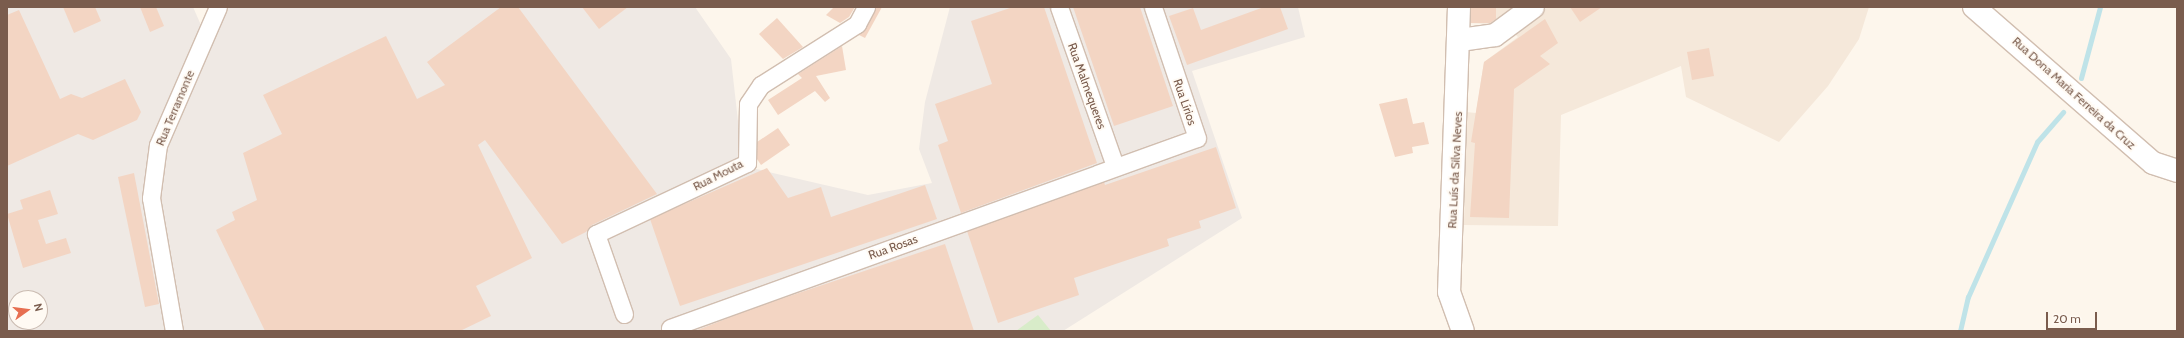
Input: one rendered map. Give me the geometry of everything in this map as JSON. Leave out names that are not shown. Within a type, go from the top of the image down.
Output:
[{"type":"street","name":"Rua Terramonte","points":[[174,331],[151,198],[158,145],[218,7]]},
{"type":"street","name":"Rua Mouta","points":[[624,314],[596,234],[747,163],[748,104],[762,85],[857,24],[866,7]]},
{"type":"street","name":"Rua Malmequeres","points":[[1059,7],[1115,166]]},
{"type":"street","name":"Rua Lírios","points":[[1115,166],[1197,138],[1153,7]]},
{"type":"street","name":"Rua Luís da Silva Neves","points":[[1459,7],[1460,40],[1449,292],[1463,331]]},
{"type":"street","points":[[1460,40],[1496,35],[1533,7]]},
{"type":"street","name":"Rua Dona Maria Ferreira da Cruz","points":[[1974,7],[2153,163],[2177,171]]},
{"type":"street","name":"Rua Rosas","points":[[670,328],[1115,166]]},
{"type":"shaded area","points":[[7,7],[193,7],[204,32],[216,7],[695,7],[731,59],[743,166],[868,195],[932,183],[919,149],[925,102],[950,7],[1298,7],[1305,37],[1192,71],[1242,218],[1063,331],[7,331]]},
{"type":"shaded area","points":[[1467,7],[1514,7],[1493,24],[1467,23]]},
{"type":"shaded area","points":[[1548,7],[1869,7],[1859,39],[1828,86],[1779,142],[1686,97],[1681,66],[1561,115],[1558,226],[1464,225],[1466,112],[1476,113],[1484,62],[1518,37],[1512,31]]},
{"type":"green space","points":[[1038,315],[1051,331],[1016,331],[1031,320]]},
{"type":"building","points":[[63,7],[95,7],[101,21],[74,33]]},
{"type":"building","points":[[140,7],[156,7],[164,26],[150,32]]},
{"type":"building","points":[[501,7],[518,7],[657,194],[592,225],[586,232],[562,244],[485,140],[478,145],[532,258],[476,286],[491,316],[460,331],[265,331],[216,230],[235,220],[232,212],[257,200],[243,153],[282,134],[263,95],[386,36],[417,99],[445,85],[427,62]]},
{"type":"building","points":[[582,7],[628,7],[599,29]]},
{"type":"building","points":[[834,7],[855,7],[849,17],[840,23],[826,15]]},
{"type":"building","points":[[876,7],[882,7],[865,38],[859,35]]},
{"type":"building","points":[[1013,7],[1044,7],[1097,163],[961,213],[938,145],[948,141],[935,104],[992,84],[971,21]]},
{"type":"building","points":[[1073,7],[1140,7],[1173,106],[1114,126]]},
{"type":"building","points":[[1264,7],[1280,7],[1288,29],[1187,65],[1169,16],[1193,8],[1201,30]]},
{"type":"building","points":[[1471,7],[1496,7],[1496,19],[1490,23],[1471,23]]},
{"type":"building","points":[[1570,7],[1602,7],[1580,22]]},
{"type":"building","points":[[19,10],[60,99],[71,94],[82,98],[125,79],[141,112],[137,120],[93,140],[78,134],[7,166],[7,15]]},
{"type":"building","points":[[777,18],[803,47],[783,59],[759,34]]},
{"type":"building","points":[[1545,19],[1558,43],[1540,56],[1550,64],[1514,89],[1509,218],[1470,217],[1475,143],[1471,142],[1484,62]]},
{"type":"building","points":[[842,46],[846,70],[816,76],[830,98],[825,102],[815,91],[778,115],[768,100],[802,78],[798,74]]},
{"type":"building","points":[[1709,48],[1714,76],[1692,80],[1687,52]]},
{"type":"building","points":[[1407,98],[1413,124],[1424,122],[1429,144],[1412,147],[1413,153],[1395,157],[1379,104]]},
{"type":"building","points":[[778,128],[790,145],[761,165],[757,159],[757,142]]},
{"type":"building","points":[[1216,147],[1236,208],[1199,221],[1201,228],[1167,239],[1169,246],[1074,278],[1079,295],[998,323],[967,231],[1104,182],[1105,185]]},
{"type":"building","points":[[767,168],[788,198],[821,187],[831,217],[925,185],[937,219],[680,306],[650,219]]},
{"type":"building","points":[[134,173],[159,304],[145,307],[118,177]]},
{"type":"building","points":[[50,190],[58,214],[38,220],[46,244],[66,238],[71,253],[23,268],[7,214],[23,209],[20,200]]},
{"type":"building","points":[[945,244],[974,331],[695,331],[751,309]]},
{"type":"waterway","points":[[2081,78],[2100,7]]},
{"type":"waterway","points":[[1960,331],[1968,297],[2037,142],[2063,112]]}]
